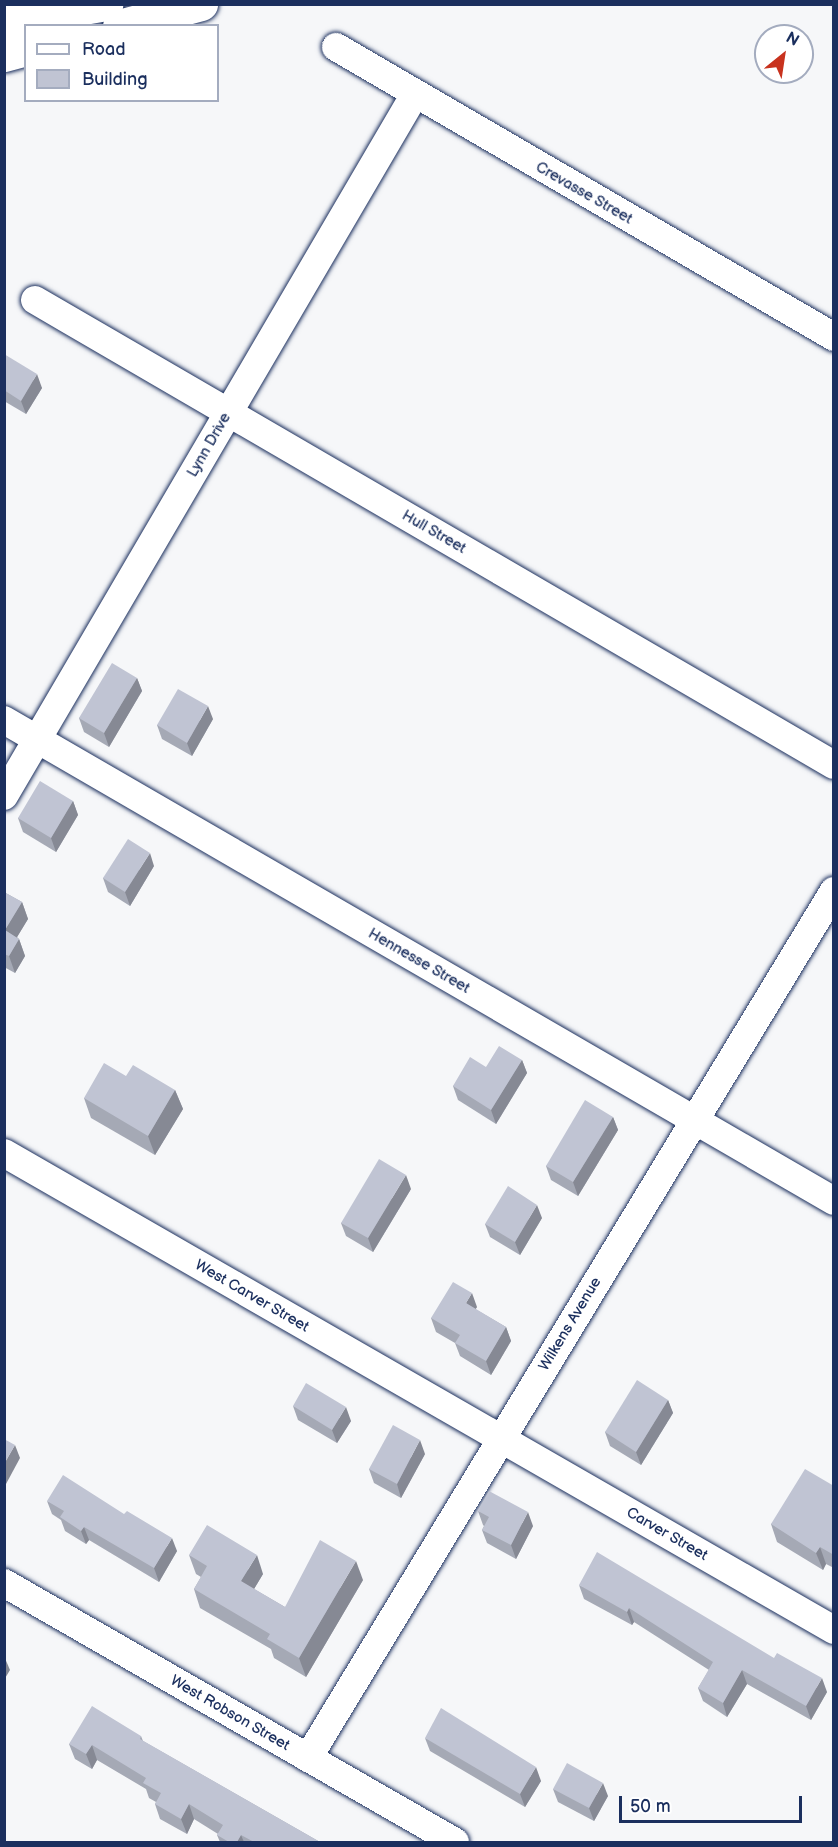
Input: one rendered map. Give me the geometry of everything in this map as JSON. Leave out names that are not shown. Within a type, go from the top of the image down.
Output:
[{"type":"highway","points":[[4,22],[106,4]]},
{"type":"highway","points":[[126,24],[201,4]]},
{"type":"highway","points":[[4,55],[24,50]]},
{"type":"street","name":"Crevasse Street","points":[[336,47],[834,337]]},
{"type":"street","name":"Lynn Drive","points":[[4,796],[415,94]]},
{"type":"street","name":"Hull Street","points":[[35,300],[834,765]]},
{"type":"street","name":"Hennesse Street","points":[[4,720],[694,1122],[834,1201]]},
{"type":"street","name":"Wilkens Avenue","points":[[308,1758],[834,891]]},
{"type":"street","name":"West Carver Street","points":[[4,1153],[500,1439]]},
{"type":"street","name":"Carver Street","points":[[500,1439],[834,1630]]},
{"type":"street","name":"West Robson Street","points":[[4,1582],[455,1842]]},
{"type":"building","points":[[4,354],[37,374],[21,401],[4,390]]},
{"type":"building","points":[[112,663],[137,678],[104,733],[79,718]]},
{"type":"building","points":[[178,689],[208,706],[187,743],[157,725]]},
{"type":"building","points":[[40,781],[73,801],[51,838],[18,818]]},
{"type":"building","points":[[128,839],[150,853],[125,892],[103,878]]},
{"type":"building","points":[[4,892],[22,902],[5,930],[19,939],[9,956],[4,954]]},
{"type":"building","points":[[499,1046],[522,1060],[491,1110],[453,1086],[470,1057],[486,1067]]},
{"type":"building","points":[[104,1063],[126,1076],[133,1065],[175,1090],[148,1136],[84,1098]]},
{"type":"building","points":[[585,1100],[613,1117],[573,1182],[546,1166]]},
{"type":"building","points":[[379,1159],[406,1175],[368,1238],[341,1223]]},
{"type":"building","points":[[508,1186],[537,1205],[515,1242],[485,1224]]},
{"type":"building","points":[[453,1282],[472,1293],[466,1303],[506,1327],[486,1361],[455,1343],[460,1335],[431,1318]]},
{"type":"building","points":[[637,1380],[668,1400],[636,1452],[605,1432]]},
{"type":"building","points":[[306,1383],[346,1407],[332,1430],[293,1406]]},
{"type":"building","points":[[393,1425],[420,1440],[397,1484],[369,1469]]},
{"type":"building","points":[[4,1439],[15,1445],[4,1464]]},
{"type":"building","points":[[805,1469],[834,1486],[834,1555],[820,1547],[816,1553],[771,1524]]},
{"type":"building","points":[[63,1475],[124,1514],[127,1511],[172,1538],[154,1568],[84,1527],[81,1531],[60,1517],[64,1511],[47,1501]]},
{"type":"building","points":[[489,1491],[528,1512],[511,1545],[482,1530],[489,1517],[478,1511]]},
{"type":"building","points":[[207,1525],[257,1555],[241,1581],[285,1607],[320,1540],[356,1561],[299,1658],[267,1639],[270,1634],[194,1589],[207,1566],[189,1555]]},
{"type":"building","points":[[597,1552],[774,1658],[777,1653],[822,1678],[806,1706],[742,1670],[723,1703],[698,1688],[713,1662],[629,1608],[627,1612],[579,1585]]},
{"type":"building","points":[[92,1706],[141,1736],[140,1739],[320,1842],[254,1842],[241,1835],[237,1842],[229,1842],[217,1835],[223,1825],[189,1804],[181,1819],[155,1804],[161,1793],[143,1783],[146,1778],[92,1745],[86,1754],[69,1744]]},
{"type":"building","points":[[441,1708],[536,1767],[520,1794],[425,1738]]},
{"type":"building","points":[[567,1763],[603,1783],[589,1808],[553,1789]]}]
